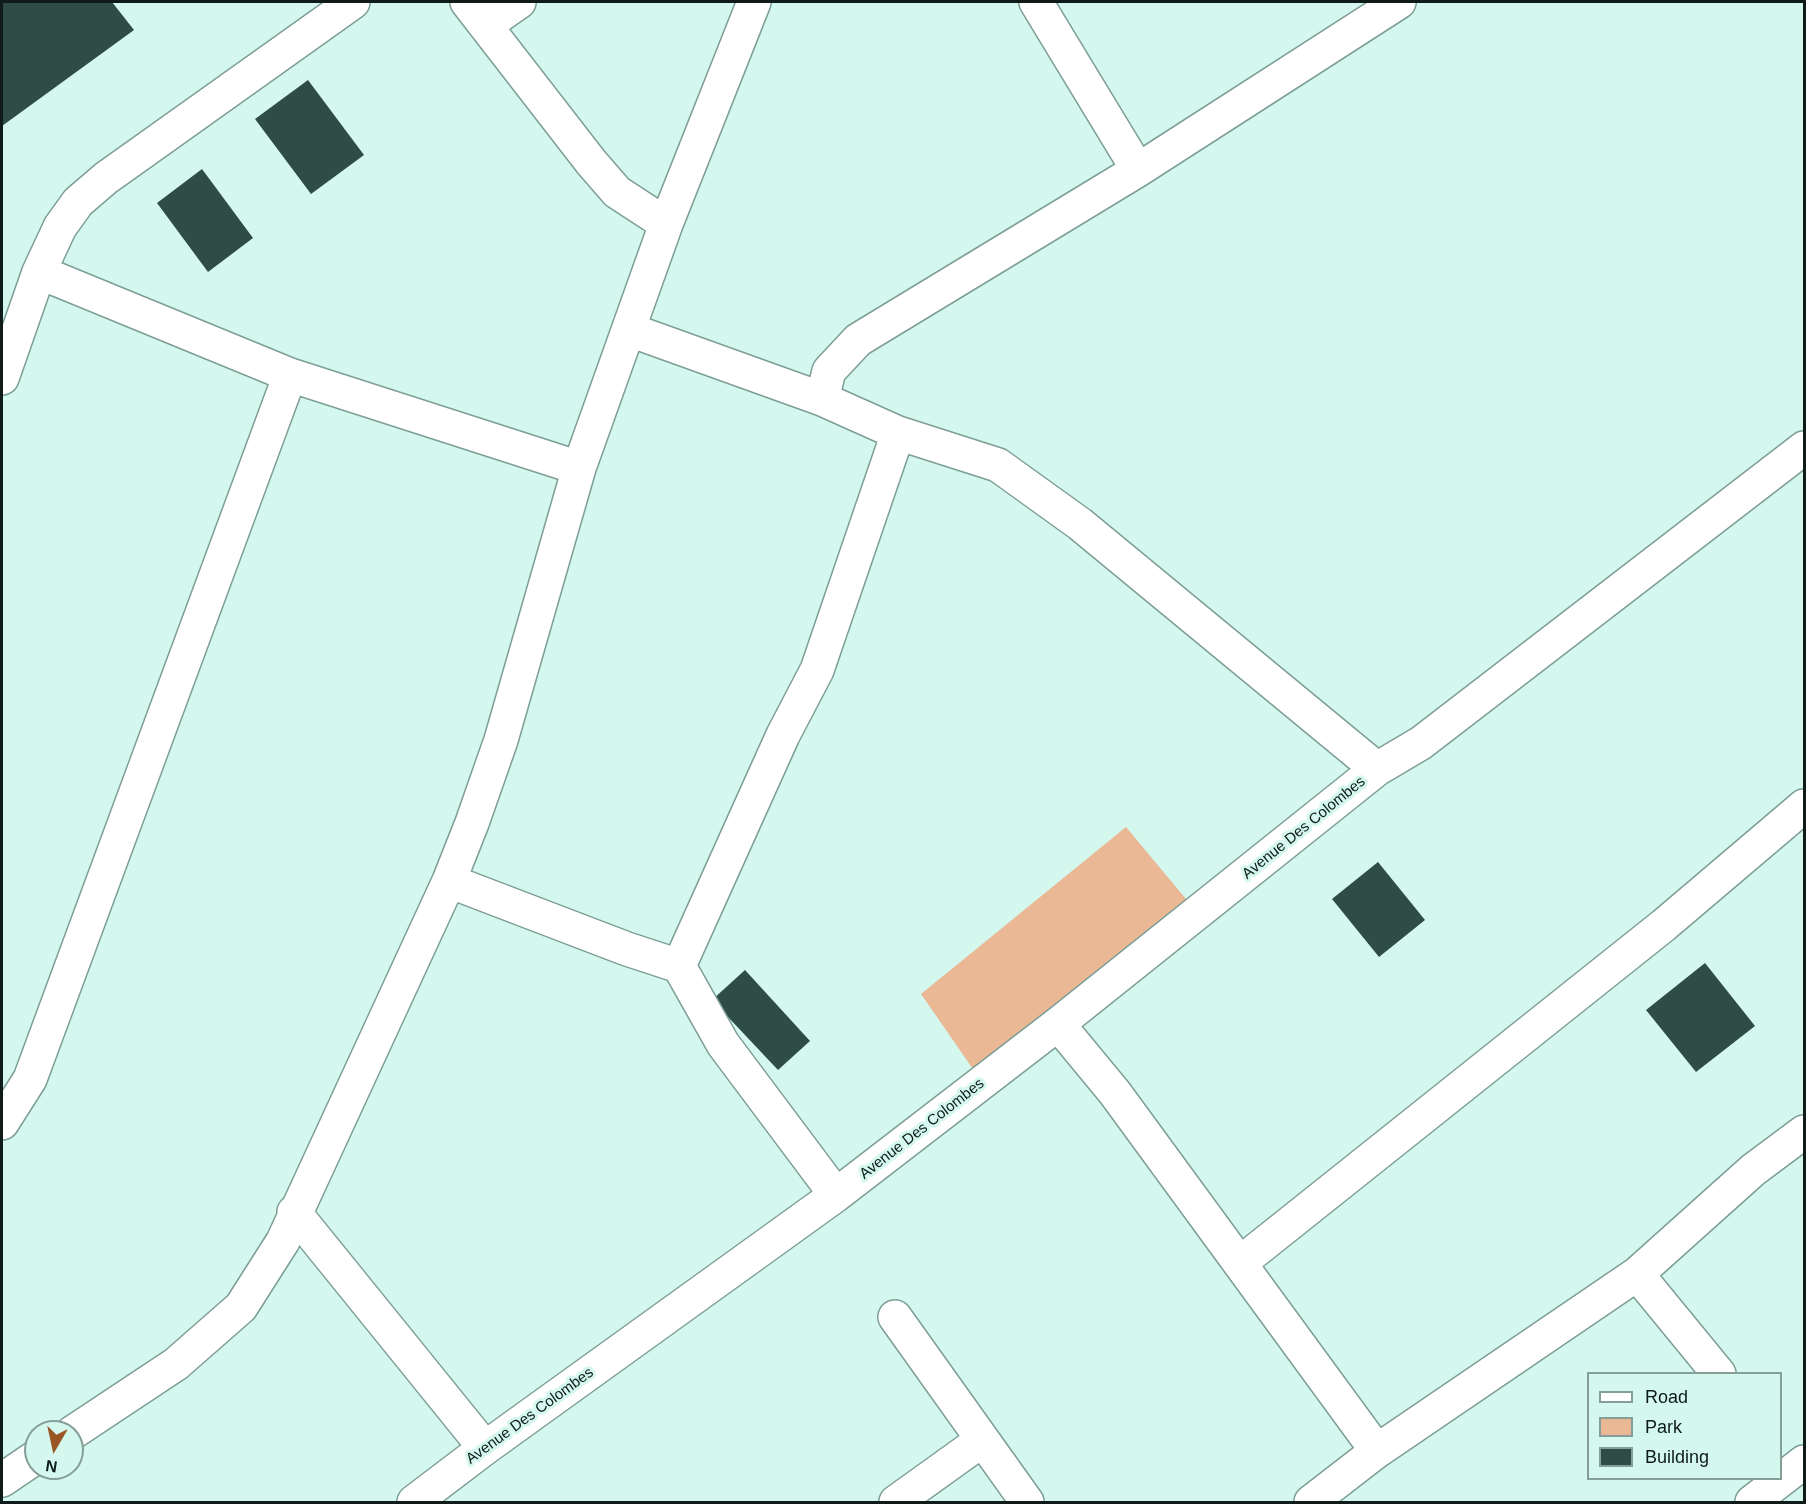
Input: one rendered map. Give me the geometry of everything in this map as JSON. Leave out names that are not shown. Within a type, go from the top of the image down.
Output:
[{"type":"street","points":[[2,378],[39,272],[60,227],[78,202],[106,178],[352,2]]},
{"type":"street","points":[[519,2],[477,13],[591,162],[617,192],[666,224]]},
{"type":"street","points":[[84,1425],[176,1364],[241,1307],[283,1241],[294,1212],[449,881],[501,740],[579,468],[666,224],[754,2]]},
{"type":"street","points":[[1036,2],[1138,170]]},
{"type":"street","points":[[822,399],[829,370],[858,340],[1138,170],[1399,2]]},
{"type":"street","points":[[39,272],[290,375],[579,468]]},
{"type":"street","points":[[630,330],[822,399],[898,433],[998,465],[1080,524],[1377,769]]},
{"type":"street","points":[[2,1123],[30,1079],[290,375]]},
{"type":"street","points":[[679,966],[783,735],[817,670],[898,433]]},
{"type":"street","name":"Avenue Des Colombes","points":[[414,1503],[485,1448],[836,1195],[1058,1024],[1377,769],[1421,743],[1804,448]]},
{"type":"street","points":[[1240,1263],[1664,925],[1804,806]]},
{"type":"street","points":[[449,881],[627,949],[679,966],[723,1044],[836,1195]]},
{"type":"street","points":[[1058,1024],[1115,1093],[1377,1451]]},
{"type":"street","points":[[1311,1503],[1377,1451],[1637,1274],[1753,1170],[1804,1132]]},
{"type":"street","points":[[294,1212],[485,1448]]},
{"type":"street","points":[[1637,1274],[1717,1372]]},
{"type":"street","points":[[895,1317],[1027,1503]]},
{"type":"street","points":[[896,1503],[981,1441]]},
{"type":"street","points":[[1782,1472],[1794,1460]]},
{"type":"street","points":[[2,1480],[24,1465]]},
{"type":"street","points":[[1752,1503],[1774,1480]]},
{"type":"green space","points":[[1126,827],[1186,899],[975,1072],[921,994]]},
{"type":"building","points":[[2,2],[112,2],[134,30],[2,126]]},
{"type":"building","points":[[308,80],[364,155],[311,194],[255,119]]},
{"type":"building","points":[[202,169],[253,238],[208,272],[157,203]]},
{"type":"building","points":[[1378,862],[1425,920],[1379,957],[1332,899]]},
{"type":"building","points":[[1705,963],[1755,1026],[1696,1072],[1646,1010]]},
{"type":"building","points":[[745,970],[810,1041],[778,1070],[712,1000]]}]
